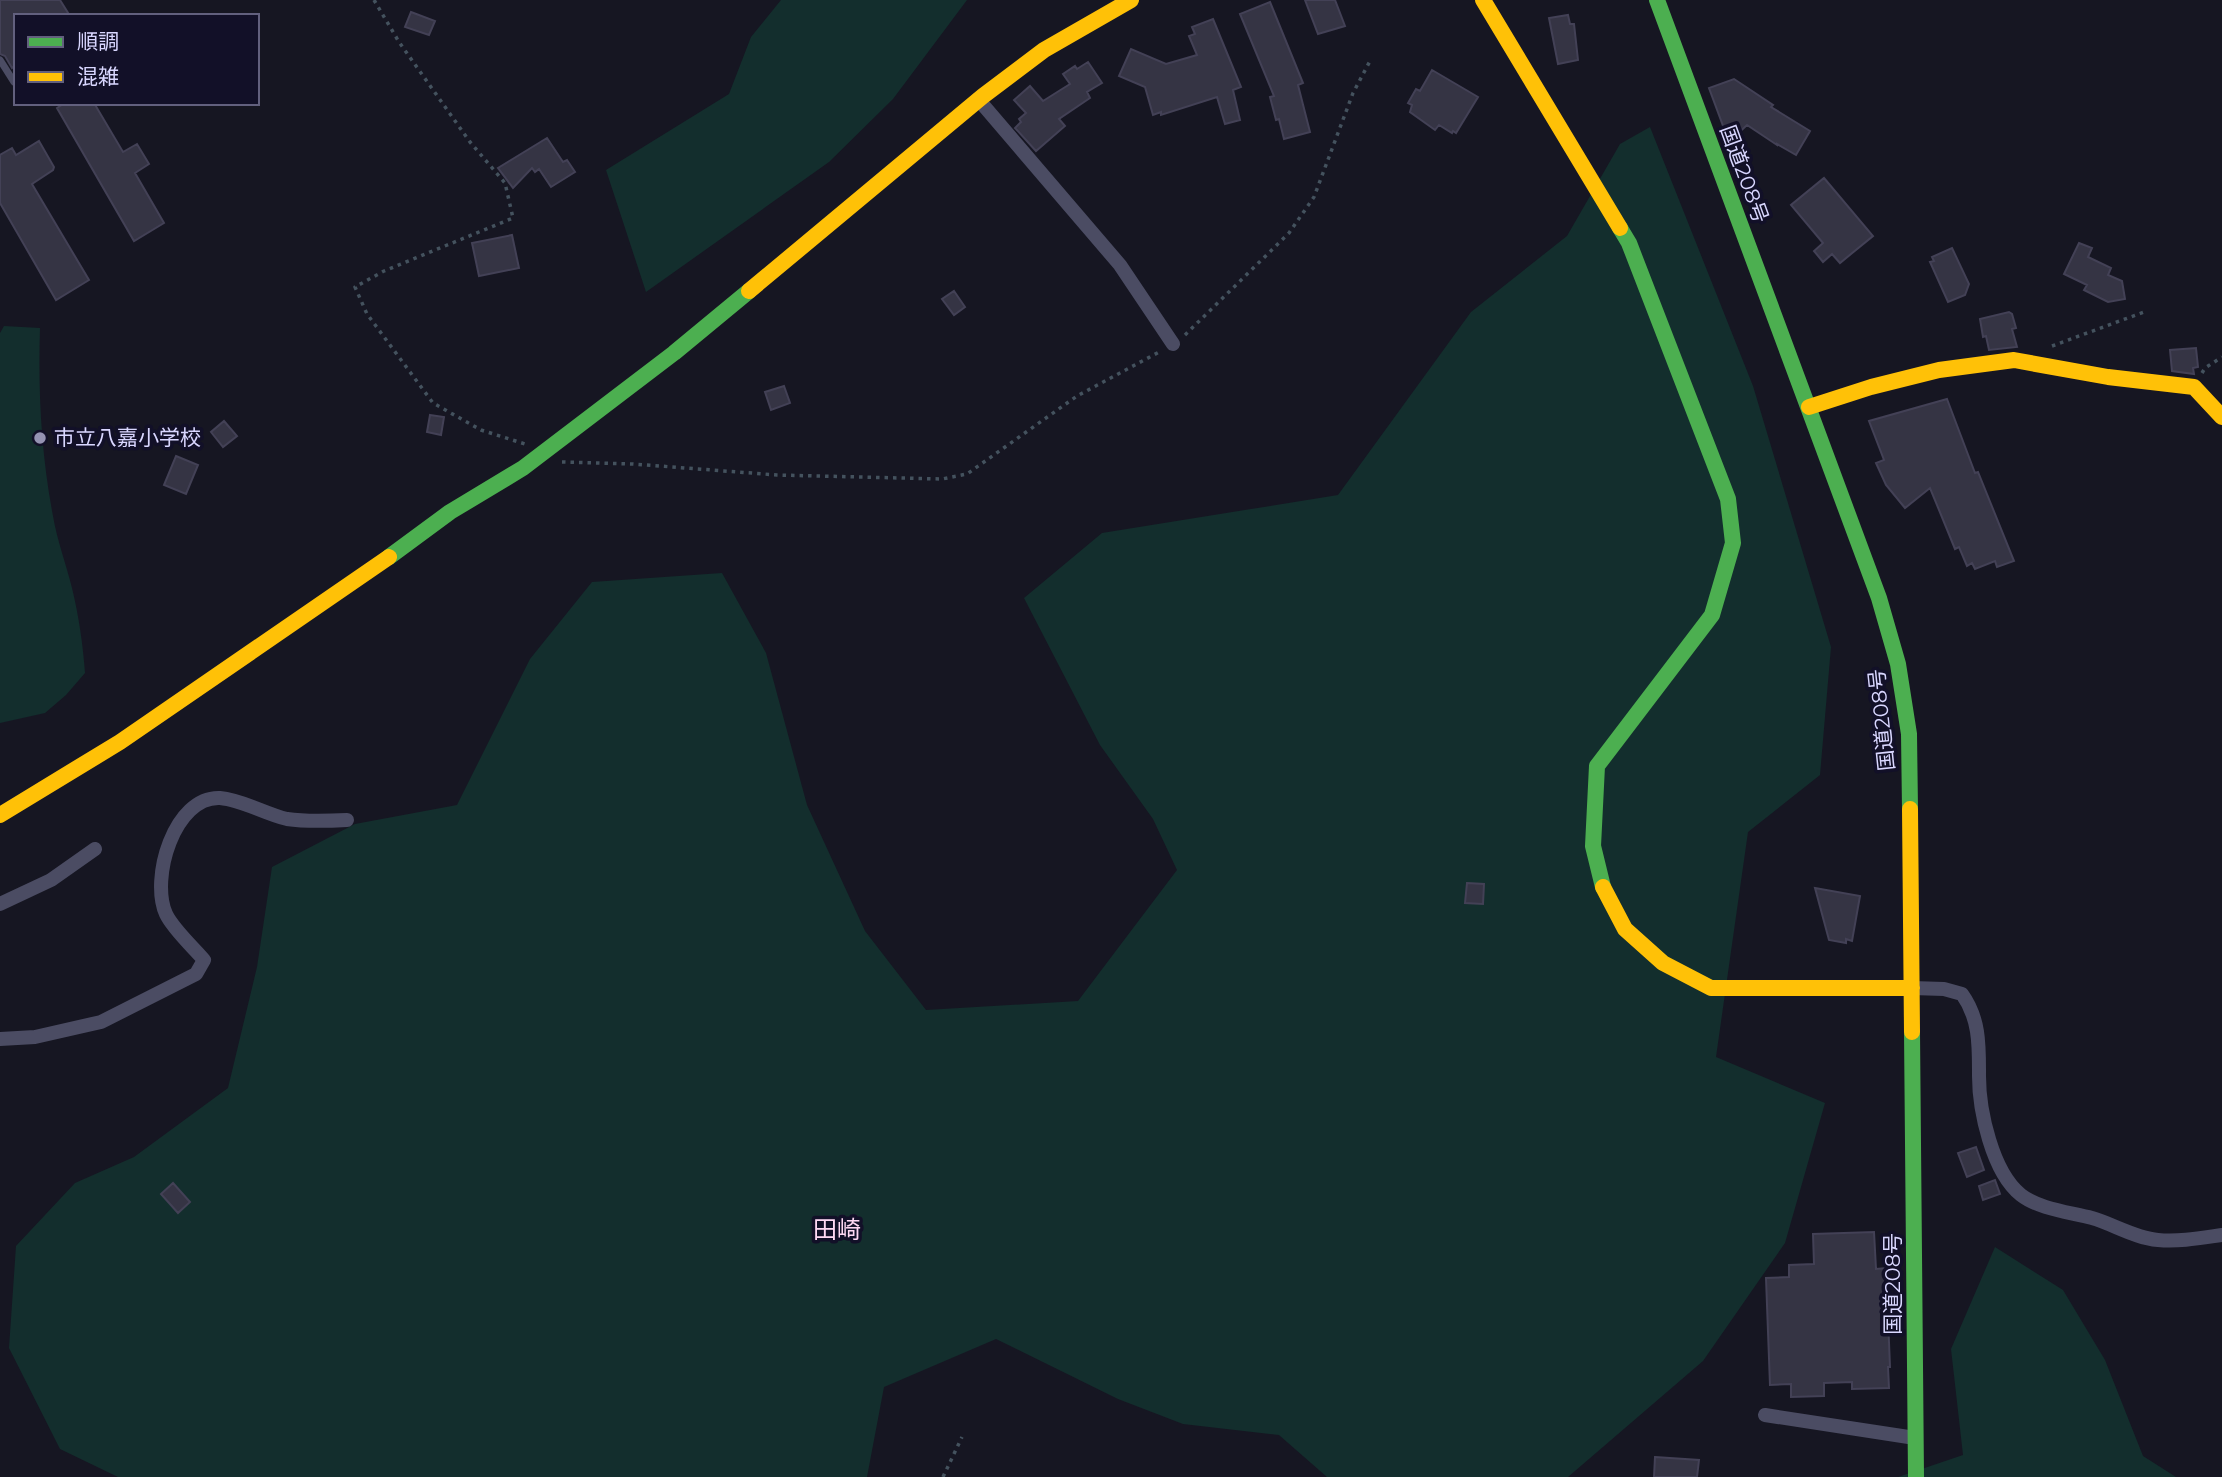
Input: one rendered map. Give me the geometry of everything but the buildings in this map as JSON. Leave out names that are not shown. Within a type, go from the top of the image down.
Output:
[{"type":"main road","points":[[0,815],[120,742],[384,561],[450,512],[523,468],[543,450],[674,353],[978,99],[1044,50],[1131,0]]},
{"type":"main road","points":[[1483,0],[1629,243],[1728,499],[1733,542],[1712,615],[1597,766],[1592,846],[1604,890],[1625,929],[1663,963],[1712,988],[1912,988]]},
{"type":"main road","name":"国道208号","points":[[1657,0],[1879,598],[1898,664],[1909,734],[1916,1477]]},
{"type":"main road","points":[[1809,407],[1871,387],[1939,370],[2014,360],[2108,377],[2194,387],[2222,416]]},
{"type":"street","points":[[978,99],[1120,265],[1173,344]]},
{"type":"street","points":[[0,1039],[35,1037],[101,1022],[197,974],[204,960],[167,915],[160,891],[163,860],[179,826],[193,806],[219,798],[287,819],[347,820]]},
{"type":"street","points":[[0,904],[51,880],[95,849]]},
{"type":"street","points":[[1912,988],[1944,989],[1962,994],[1969,1003],[1979,1040],[1979,1091],[1991,1142],[2007,1181],[2022,1196],[2156,1240],[2197,1239],[2222,1235]]},
{"type":"street","points":[[1765,1415],[1916,1438]]},
{"type":"lane","points":[[0,60],[14,82]]},
{"type":"path","points":[[373,0],[399,42],[470,142],[505,183],[513,218],[384,271],[355,287],[367,314],[433,403],[481,430],[543,450]]},
{"type":"path","points":[[528,462],[633,464],[777,475],[942,479],[967,474],[1077,396],[1173,344],[1289,233],[1314,197],[1353,93],[1370,61]]},
{"type":"path","points":[[2014,360],[2144,312]]},
{"type":"path","points":[[943,1477],[962,1437]]},
{"type":"green space","points":[[781,0],[967,0],[893,99],[829,162],[646,292],[606,170],[729,94],[751,37]]},
{"type":"green space","points":[[1650,127],[1753,386],[1831,647],[1820,775],[1748,832],[1716,1057],[1825,1103],[1785,1243],[1703,1361],[1568,1477],[1327,1477],[1279,1435],[1183,1424],[1118,1399],[996,1339],[884,1387],[867,1477],[118,1477],[60,1449],[9,1348],[16,1246],[75,1183],[134,1157],[228,1088],[257,967],[272,867],[355,824],[457,805],[530,659],[592,582],[722,573],[766,653],[807,805],[865,931],[926,1010],[1078,1001],[1177,870],[1153,819],[1100,745],[1024,598],[1102,533],[1338,495],[1471,312],[1567,236],[1620,144]]},
{"type":"green space","points":[[4,326],[40,328],[40,399],[46,469],[55,525],[77,610],[85,673],[66,695],[45,713],[0,723],[0,333]]},
{"type":"green space","points":[[1995,1247],[2063,1290],[2105,1360],[2143,1456],[2176,1477],[1898,1477],[1963,1455],[1951,1349]]},
{"type":"traffic: fast","points":[[1657,0],[1879,598],[1898,664],[1909,734],[1910,809]]},
{"type":"traffic: fast","points":[[1603,887],[1593,846],[1597,766],[1712,615],[1733,543],[1728,499],[1629,243],[1620,228]]},
{"type":"traffic: fast","points":[[389,557],[450,512],[523,468],[674,353],[749,291]]},
{"type":"traffic: fast","points":[[1912,1032],[1916,1477]]},
{"type":"traffic: slow","points":[[749,291],[983,96],[1044,50],[1131,0]]},
{"type":"traffic: slow","points":[[1483,0],[1620,228]]},
{"type":"traffic: slow","points":[[1809,407],[1871,387],[1939,370],[2014,360],[2108,377],[2194,387],[2222,417]]},
{"type":"traffic: slow","points":[[0,815],[120,742],[389,557]]},
{"type":"traffic: slow","points":[[1910,809],[1912,1032]]},
{"type":"traffic: slow","points":[[1603,887],[1625,929],[1663,963],[1711,988],[1912,988]]},
{"type":"place","name":"市立八嘉小学校","points":[[40,438]]},
{"type":"district","name":"田崎","points":[[837,1230]]}]
